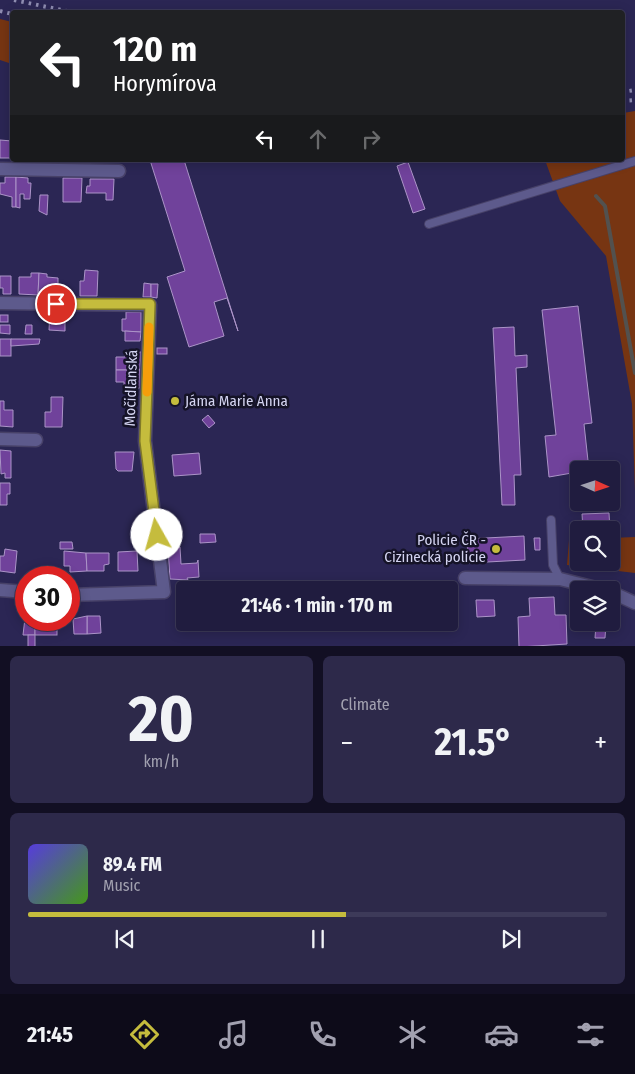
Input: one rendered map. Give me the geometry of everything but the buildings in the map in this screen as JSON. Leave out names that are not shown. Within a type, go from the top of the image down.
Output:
[{"type":"street","points":[[0,169],[119,171]]},
{"type":"street","name":"Močidlanská","points":[[0,303],[150,304],[145,441],[164,592],[80,595]]},
{"type":"street","points":[[0,439],[36,440]]},
{"type":"street","points":[[465,578],[560,579],[570,582]]},
{"type":"street","points":[[0,590],[15,591]]},
{"type":"street","points":[[620,596],[635,603]]},
{"type":"lane","points":[[429,224],[635,161]]},
{"type":"lane","points":[[551,520],[553,565],[560,579]]},
{"type":"shaded area","points":[[0,19],[10,22],[10,63],[0,60]]},
{"type":"shaded area","points":[[635,111],[635,491],[632,404],[606,256],[560,201],[546,162],[625,162],[625,113]]},
{"type":"shaded area","points":[[635,537],[635,573],[618,571],[620,571],[620,538]]},
{"type":"shaded area","points":[[570,540],[570,565],[567,565]]},
{"type":"waterway","points":[[596,196],[605,206],[635,373]]},
{"type":"railway","points":[[14,0],[62,10]]},
{"type":"railway","points":[[0,11],[10,14]]},
{"type":"railway","points":[[625,92],[635,90]]},
{"type":"railway","points":[[625,101],[635,100]]},
{"type":"slow traffic","points":[[147,392],[149,327]]},
{"type":"place","name":"Jáma Marie Anna","points":[[175,401]]},
{"type":"place","name":"Policie ČR - Cizinecká policie","points":[[496,549]]},
{"type":"route","points":[[56,304],[150,304],[145,441],[157,535]]}]
